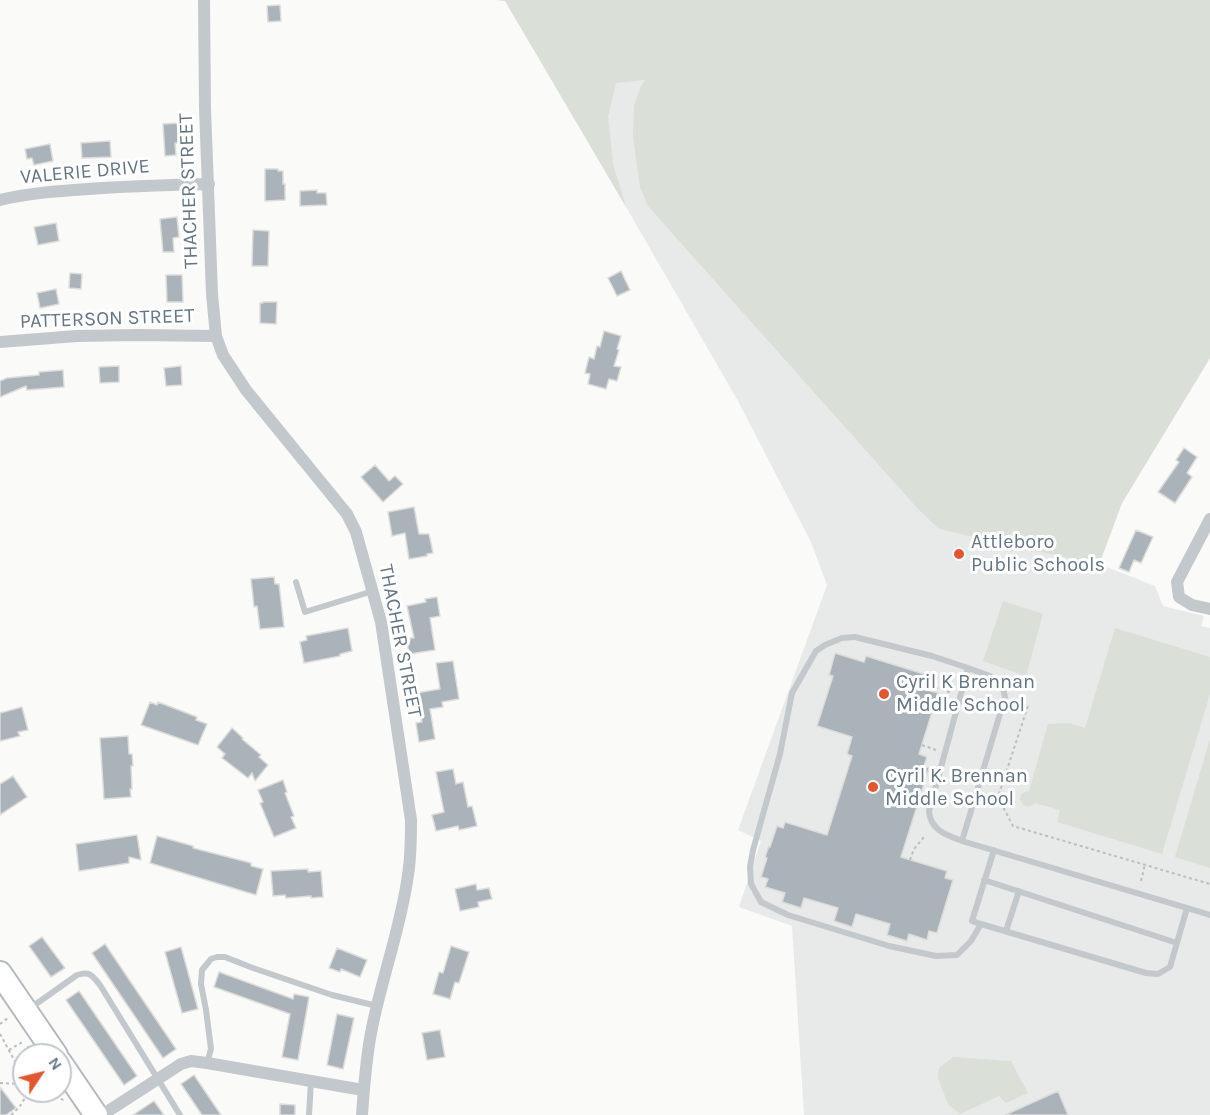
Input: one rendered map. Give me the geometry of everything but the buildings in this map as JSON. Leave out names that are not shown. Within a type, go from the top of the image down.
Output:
[{"type":"highway","points":[[0,973],[18,1014],[45,1043]]},
{"type":"highway","points":[[72,1080],[96,1115]]},
{"type":"street","name":"THACHER STREET","points":[[204,0],[205,108],[212,294],[216,336],[224,355],[246,390],[347,514],[356,532],[386,648],[411,820],[408,876],[371,1030],[362,1115]]},
{"type":"street","name":"VALERIE DRIVE","points":[[0,200],[57,191],[209,184]]},
{"type":"street","name":"PATTERSON STREET","points":[[0,342],[138,334],[216,336]]},
{"type":"street","points":[[1210,519],[1177,582],[1179,597],[1192,605],[1210,609]]},
{"type":"street","points":[[102,1115],[181,1064],[191,1061],[363,1090]]},
{"type":"lane","points":[[296,582],[305,612],[373,591]]},
{"type":"lane","points":[[962,840],[1005,697],[1004,689],[997,679],[932,656],[855,637],[842,638],[816,651],[792,693],[780,754],[750,867],[751,884],[761,902],[788,915],[889,946],[936,956],[957,955],[971,941],[981,924]]},
{"type":"lane","points":[[968,668],[929,811],[930,818],[939,831],[993,850],[1210,915]]},
{"type":"lane","points":[[993,850],[972,921],[981,924],[1146,973],[1158,974],[1170,967],[1186,908]]},
{"type":"lane","points":[[984,880],[1177,943]]},
{"type":"lane","points":[[1006,931],[1019,891]]},
{"type":"lane","points":[[207,1063],[212,1049],[201,977],[206,964],[217,957],[225,957],[332,995],[377,1006]]},
{"type":"lane","points":[[18,1014],[77,975],[84,973],[93,975],[180,1115]]},
{"type":"lane","points":[[309,1115],[311,1081]]},
{"type":"path","points":[[924,684],[955,694]]},
{"type":"path","points":[[1028,706],[998,796],[1013,826],[1210,884]]},
{"type":"path","points":[[922,745],[936,750]]},
{"type":"path","points":[[910,860],[914,849],[924,837]]},
{"type":"path","points":[[1141,881],[1145,864]]},
{"type":"path","points":[[0,1024],[18,1014]]},
{"type":"path","points":[[0,1034],[12,1056]]},
{"type":"path","points":[[11,1115],[23,1103]]},
{"type":"shaded area","name":"Attleboro Public Schools","points":[[497,0],[1210,0],[1210,358],[1122,503],[1099,564],[1155,586],[1163,606],[1204,616],[1201,626],[1210,628],[1210,1115],[804,1115],[792,926],[739,907],[761,841],[738,830],[827,585],[811,542],[738,401],[505,1]]},
{"type":"shaded area","points":[[497,0],[1210,0],[1210,358],[1122,503],[1099,565],[939,529],[919,510],[648,206],[640,187],[633,137],[634,106],[645,80],[616,83],[608,116],[613,164],[626,207],[505,1]]},
{"type":"shaded area","points":[[1003,601],[1043,614],[1026,676],[983,661]]},
{"type":"shaded area","points":[[1115,628],[1210,657],[1210,694],[1162,854],[1057,822],[1060,810],[1035,803],[1026,806],[1020,799],[1022,793],[1029,791],[1048,724],[1069,723],[1085,728]]},
{"type":"shaded area","points":[[1210,739],[1210,868],[1175,857]]},
{"type":"shaded area","points":[[953,1057],[1011,1061],[1028,1093],[1006,1103],[999,1096],[960,1114],[948,1104],[938,1078],[939,1068]]},
{"type":"place","name":"Attleboro Public Schools","points":[[959,554]]},
{"type":"place","name":"Cyril K Brennan Middle School","points":[[884,694]]},
{"type":"place","name":"Cyril K. Brennan Middle School","points":[[873,787]]}]
